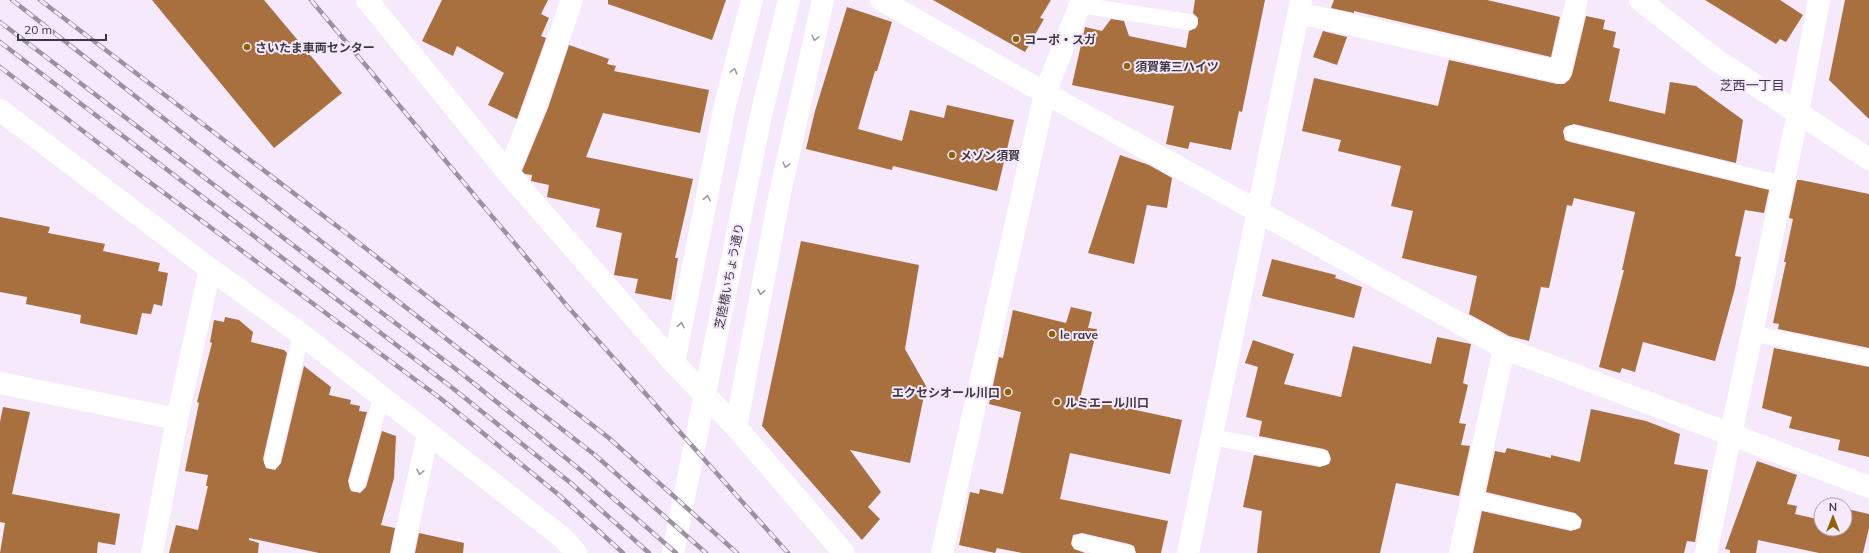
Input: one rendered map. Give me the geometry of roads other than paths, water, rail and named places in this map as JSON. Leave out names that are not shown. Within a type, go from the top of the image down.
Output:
[{"type":"street","points":[[366,0],[508,173],[674,364],[736,427],[844,553]]},
{"type":"street","points":[[508,173],[536,104],[572,0]]},
{"type":"street","points":[[674,364],[725,105],[752,0]]},
{"type":"street","name":"芝陸橋いちょう通り","points":[[673,553],[761,115],[789,0]]},
{"type":"street","points":[[736,427],[779,198],[823,0]]},
{"type":"street","points":[[881,0],[1045,93],[1504,348],[1869,487]]},
{"type":"street","points":[[1188,553],[1300,6],[1560,72],[1577,0]]},
{"type":"street","points":[[1640,0],[1715,59],[1869,159]]},
{"type":"street","points":[[1706,553],[1798,112],[1818,0]]},
{"type":"street","points":[[942,553],[1045,93],[1081,3]]},
{"type":"street","points":[[0,110],[210,269],[301,334],[382,395],[428,434],[563,538],[576,553]]},
{"type":"street","points":[[152,553],[177,419],[210,269]]},
{"type":"street","points":[[1460,553],[1504,348]]},
{"type":"street","points":[[0,383],[177,419]]},
{"type":"street","points":[[402,553],[428,434]]},
{"type":"lane","points":[[1081,3],[1189,22]]},
{"type":"lane","points":[[1572,133],[1783,184]]},
{"type":"lane","points":[[1751,333],[1869,358]]},
{"type":"lane","points":[[272,461],[301,334]]},
{"type":"lane","points":[[357,484],[382,395]]},
{"type":"lane","points":[[1212,438],[1322,458]]},
{"type":"lane","points":[[1472,499],[1573,522]]},
{"type":"lane","points":[[1080,542],[1128,553]]},
{"type":"railway","points":[[12,0],[595,455],[706,553]]},
{"type":"railway","points":[[40,0],[346,233],[609,438],[737,553]]},
{"type":"railway","points":[[311,0],[568,307],[788,553]]},
{"type":"railway","points":[[0,22],[461,373],[583,472],[676,553]]},
{"type":"railway","points":[[0,42],[450,386],[572,484],[649,553]]},
{"type":"railway","points":[[0,67],[136,172],[440,398],[559,495],[623,553]]},
{"type":"place","name":"コーポ・スガ","points":[[1016,39]]},
{"type":"place","name":"さいたま車両センター","points":[[247,47]]},
{"type":"place","name":"須賀第三ハイツ","points":[[1127,66]]},
{"type":"place","name":"メゾン須賀","points":[[952,155]]},
{"type":"place","name":"le rave","points":[[1052,334]]},
{"type":"place","name":"エクセシオール川口","points":[[1008,392]]},
{"type":"place","name":"ルミエール川口","points":[[1057,402]]},
{"type":"district","name":"芝西一丁目","points":[[1752,85]]}]
